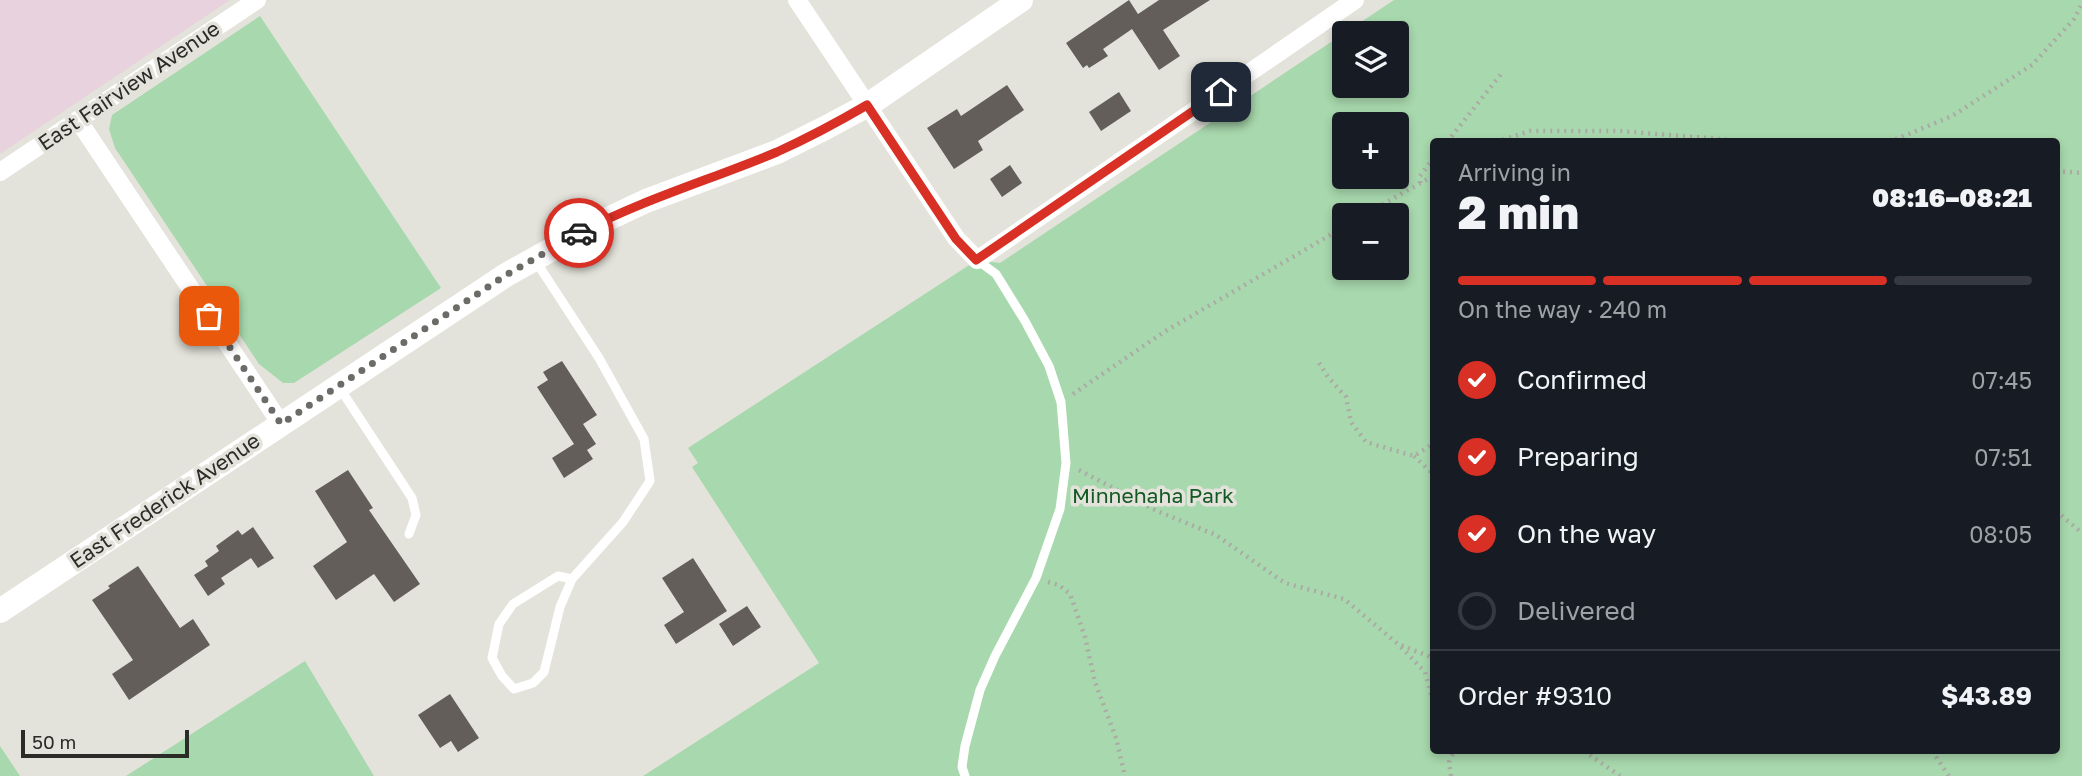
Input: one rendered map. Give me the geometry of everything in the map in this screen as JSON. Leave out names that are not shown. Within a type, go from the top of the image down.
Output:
[{"type":"main road","name":"East Frederick Avenue","points":[[0,611],[534,259],[621,212],[777,152],[825,128],[867,105],[1021,0]]},
{"type":"street","name":"East Fairview Avenue","points":[[0,172],[257,0]]},
{"type":"street","points":[[797,0],[956,239],[976,260],[1355,0]]},
{"type":"street","points":[[78,120],[281,424]]},
{"type":"lane","points":[[534,259],[599,358],[644,439],[650,481],[623,522],[572,579],[560,607],[544,672],[533,682],[514,689],[502,676],[492,657],[499,624],[513,604],[558,576],[572,579]]},
{"type":"lane","points":[[965,776],[962,767],[965,746],[980,690],[1036,578],[1060,509],[1066,463],[1061,402],[1048,366],[1025,321],[996,274],[976,260]]},
{"type":"lane","points":[[338,386],[412,498],[416,515],[409,534]]},
{"type":"path","points":[[1899,138],[1952,116],[2032,65],[2074,19],[2082,4]]},
{"type":"path","points":[[1450,138],[1501,74]]},
{"type":"path","points":[[1508,138],[1530,131],[1621,131],[1707,138]]},
{"type":"path","points":[[1420,183],[1420,176],[1430,163]]},
{"type":"path","points":[[2060,171],[2082,173]]},
{"type":"path","points":[[1385,203],[1430,178]]},
{"type":"path","points":[[1061,402],[1164,332],[1332,234]]},
{"type":"path","points":[[1319,363],[1346,397],[1351,422],[1366,442],[1414,456],[1430,471]]},
{"type":"path","points":[[1414,456],[1430,446]]},
{"type":"path","points":[[1066,463],[1157,511],[1216,535],[1285,583],[1344,599],[1398,644],[1425,672],[1430,691]]},
{"type":"path","points":[[2060,514],[2082,533]]},
{"type":"path","points":[[1036,578],[1059,585],[1070,594],[1085,637],[1095,682],[1116,738],[1125,776]]},
{"type":"path","points":[[1398,644],[1430,657]]},
{"type":"path","points":[[1447,754],[1451,776]]},
{"type":"path","points":[[1450,762],[1453,754]]},
{"type":"path","points":[[1588,754],[1620,776]]},
{"type":"path","points":[[1934,754],[1949,776]]},
{"type":"shaded area","points":[[0,0],[230,0],[0,154]]},
{"type":"green space","name":"Minnehaha Park","points":[[1394,0],[2082,0],[2082,776],[643,776],[819,663],[692,467],[698,463],[688,448],[977,260],[1000,263],[1332,41],[1332,98],[1409,98],[1409,21],[1363,21]]},
{"type":"green space","points":[[260,16],[441,288],[294,383],[283,383],[259,364],[115,148],[109,129],[112,115]]},
{"type":"green space","points":[[305,661],[374,776],[126,776]]},
{"type":"green space","points":[[0,746],[20,776],[0,776]]},
{"type":"building","points":[[1129,0],[1138,14],[1159,0],[1210,0],[1163,30],[1180,56],[1159,70],[1132,29],[1103,49],[1108,56],[1089,68],[1087,65],[1083,68],[1066,43]]},
{"type":"building","points":[[1007,85],[1024,110],[978,141],[983,150],[954,169],[927,128],[957,109],[961,116]]},
{"type":"building","points":[[1119,92],[1131,111],[1101,131],[1089,112]]},
{"type":"building","points":[[1010,165],[1022,183],[1002,197],[990,179]]},
{"type":"building","points":[[562,361],[597,415],[583,424],[596,444],[587,450],[593,459],[564,478],[552,458],[574,444],[537,387],[548,380],[543,372]]},
{"type":"building","points":[[348,470],[373,508],[369,510],[420,584],[394,602],[374,574],[336,600],[313,566],[347,542],[315,491]]},
{"type":"building","points":[[253,527],[274,558],[258,568],[251,558],[221,578],[225,584],[208,596],[194,575],[208,566],[205,561],[219,551],[216,546],[238,530],[242,535]]},
{"type":"building","points":[[693,558],[727,611],[676,644],[664,625],[684,612],[662,578]]},
{"type":"building","points":[[138,566],[180,628],[193,619],[210,645],[129,700],[112,674],[133,660],[92,600]]},
{"type":"building","points":[[747,606],[761,627],[733,646],[719,624]]},
{"type":"building","points":[[450,694],[479,738],[458,752],[451,741],[440,748],[418,715]]},
{"type":"way so far","points":[[209,316],[281,424],[506,275],[579,233]]},
{"type":"route","points":[[579,233],[646,201],[777,152],[867,105],[956,239],[976,260],[1221,92]]}]
